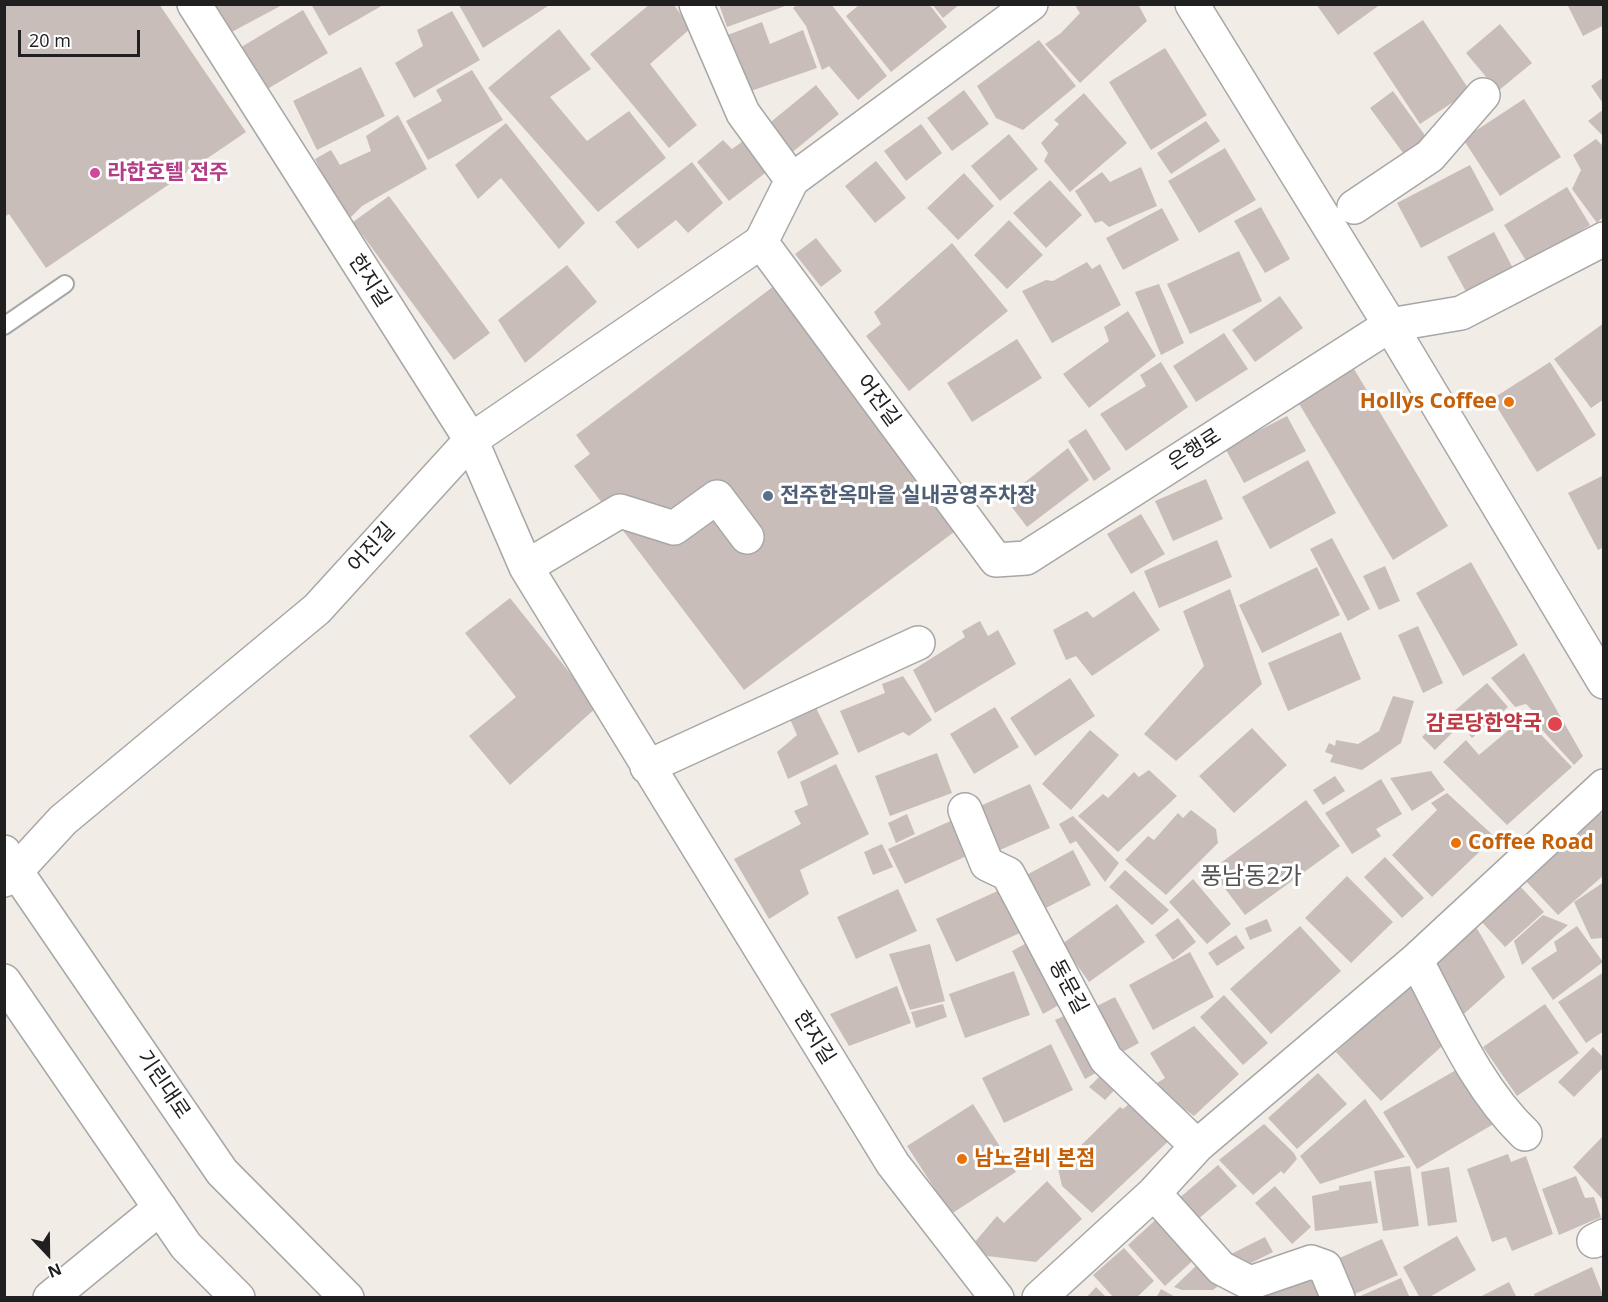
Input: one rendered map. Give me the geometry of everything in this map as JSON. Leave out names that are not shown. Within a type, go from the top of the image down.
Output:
[{"type":"street","name":"한지길","points":[[194,4],[471,440],[526,567],[893,1164],[997,1298]]},
{"type":"street","points":[[696,4],[743,113],[792,180]]},
{"type":"street","name":"어진길","points":[[8,868],[317,609],[471,440],[760,242],[792,180],[1030,4]]},
{"type":"street","points":[[1192,4],[1390,325],[1604,682]]},
{"type":"street","points":[[1354,207],[1430,156],[1483,95]]},
{"type":"street","name":"은행로","points":[[996,560],[1026,558],[1390,325],[1461,313],[1604,239]]},
{"type":"street","name":"어진길","points":[[760,242],[996,560]]},
{"type":"street","points":[[526,567],[620,511],[674,528],[717,497],[747,537]]},
{"type":"street","points":[[647,767],[918,643]]},
{"type":"street","points":[[1039,1298],[1154,1193],[1197,1146],[1416,960],[1604,786]]},
{"type":"street","name":"동문길","points":[[965,810],[987,864],[1008,874],[1106,1059],[1197,1146]]},
{"type":"street","name":"기린대로","points":[[8,868],[222,1172],[347,1298]]},
{"type":"street","points":[[1416,960],[1478,1073],[1506,1116],[1525,1134]]},
{"type":"street","points":[[4,981],[186,1246],[238,1298]]},
{"type":"street","points":[[1154,1193],[1221,1268],[1250,1282],[1311,1262],[1325,1267],[1338,1298]]},
{"type":"street","points":[[50,1298],[160,1208]]},
{"type":"lane","points":[[4,326],[64,284]]},
{"type":"building","name":"라한호텔 전주","points":[[4,4],[159,4],[246,132],[46,268],[9,214],[4,217]]},
{"type":"building","points":[[212,4],[284,4],[228,34]]},
{"type":"building","points":[[311,4],[385,4],[329,36]]},
{"type":"building","points":[[551,4],[483,48],[459,5]]},
{"type":"building","points":[[650,4],[673,4],[691,28],[650,64],[697,125],[669,148],[590,54]]},
{"type":"building","points":[[719,4],[788,4],[788,5],[727,27]]},
{"type":"building","points":[[798,4],[831,4],[887,76],[858,100],[829,66],[822,70],[806,26],[793,8]]},
{"type":"building","points":[[860,4],[929,4],[947,27],[891,72],[846,16]]},
{"type":"building","points":[[932,4],[960,4],[943,18]]},
{"type":"building","points":[[1078,4],[1138,4],[1147,21],[1080,83],[1045,44],[1061,33],[1080,13],[1076,7]]},
{"type":"building","points":[[1316,4],[1381,4],[1338,35]]},
{"type":"building","points":[[1567,4],[1604,4],[1604,25],[1583,36]]},
{"type":"building","points":[[303,10],[328,53],[264,91],[238,49]]},
{"type":"building","points":[[452,11],[480,60],[414,98],[395,63],[423,46],[417,30]]},
{"type":"building","points":[[1423,20],[1470,91],[1420,124],[1373,53]]},
{"type":"building","points":[[762,22],[770,44],[803,30],[817,68],[745,93],[725,36]]},
{"type":"building","points":[[1500,24],[1532,63],[1498,91],[1466,53]]},
{"type":"building","points":[[559,29],[591,69],[550,97],[587,141],[629,111],[666,158],[598,212],[488,88]]},
{"type":"building","points":[[1039,40],[1076,86],[1023,130],[996,118],[977,86]]},
{"type":"building","points":[[1165,48],[1207,115],[1151,150],[1109,82]]},
{"type":"building","points":[[361,67],[385,116],[317,150],[293,101]]},
{"type":"building","points":[[472,70],[503,120],[428,160],[406,121],[442,101],[436,90]]},
{"type":"building","points":[[1604,77],[1604,105],[1591,86]]},
{"type":"building","points":[[816,85],[839,114],[784,159],[761,130]]},
{"type":"building","points":[[964,90],[989,124],[952,151],[927,118]]},
{"type":"building","points":[[1393,91],[1429,141],[1406,157],[1370,108]]},
{"type":"building","points":[[1084,93],[1127,143],[1070,192],[1044,161],[1048,153],[1041,143],[1059,124],[1054,120]]},
{"type":"building","points":[[1524,99],[1561,157],[1500,196],[1463,139]]},
{"type":"building","points":[[1604,109],[1604,137],[1588,121]]},
{"type":"building","points":[[398,115],[427,169],[362,206],[351,217],[338,205],[315,159],[331,150],[340,165],[371,151],[366,136]]},
{"type":"building","points":[[1206,121],[1220,141],[1171,174],[1157,153]]},
{"type":"building","points":[[506,123],[585,223],[559,249],[501,178],[478,199],[455,165]]},
{"type":"building","points":[[921,124],[942,153],[906,181],[884,151]]},
{"type":"building","points":[[1009,134],[1038,169],[1000,201],[971,166]]},
{"type":"building","points":[[750,136],[773,167],[729,201],[697,162],[723,140],[732,149]]},
{"type":"building","points":[[1596,139],[1604,147],[1604,216],[1597,223],[1572,189],[1581,170],[1573,155]]},
{"type":"building","points":[[1225,148],[1256,200],[1199,233],[1168,181]]},
{"type":"building","points":[[876,161],[906,198],[875,223],[845,186]]},
{"type":"building","points":[[692,162],[723,203],[688,233],[676,220],[638,249],[615,222]]},
{"type":"building","points":[[1470,165],[1494,210],[1421,248],[1397,203]]},
{"type":"building","points":[[1141,167],[1157,206],[1109,227],[1102,221],[1095,223],[1075,191],[1102,172],[1110,182]]},
{"type":"building","points":[[964,173],[994,206],[958,240],[927,208]]},
{"type":"building","points":[[1050,180],[1082,215],[1046,248],[1013,213]]},
{"type":"building","points":[[1567,187],[1590,225],[1528,264],[1504,225]]},
{"type":"building","points":[[389,196],[490,333],[454,360],[353,222]]},
{"type":"building","points":[[1261,207],[1290,259],[1265,273],[1234,221]]},
{"type":"building","points":[[1162,208],[1179,240],[1123,270],[1106,238]]},
{"type":"building","points":[[1009,220],[1043,255],[1007,289],[974,255]]},
{"type":"building","points":[[1494,232],[1515,272],[1469,297],[1447,257]]},
{"type":"building","points":[[816,238],[842,271],[821,287],[795,254]]},
{"type":"building","points":[[952,243],[1008,311],[909,391],[866,336],[881,324],[874,312]]},
{"type":"building","points":[[1239,251],[1262,301],[1190,334],[1167,284]]},
{"type":"building","points":[[1087,262],[1092,269],[1100,264],[1121,305],[1052,343],[1022,291],[1046,280],[1053,281]]},
{"type":"building","points":[[567,265],[597,302],[525,363],[498,320]]},
{"type":"building","name":"전주한옥마을 실내공영주차장","points":[[778,283],[962,526],[744,690],[574,466],[590,454],[576,435]]},
{"type":"building","points":[[1159,284],[1184,343],[1161,355],[1135,292]]},
{"type":"building","points":[[1280,296],[1303,328],[1255,362],[1232,330]]},
{"type":"building","points":[[1128,311],[1156,356],[1089,408],[1063,374],[1109,341],[1104,327]]},
{"type":"building","points":[[1604,323],[1604,399],[1591,408],[1554,359]]},
{"type":"building","points":[[1224,333],[1248,369],[1196,402],[1173,366]]},
{"type":"building","points":[[1017,339],[1042,378],[972,422],[947,383]]},
{"type":"building","points":[[1161,362],[1188,407],[1126,451],[1100,414],[1146,386],[1140,375]]},
{"type":"building","points":[[1550,362],[1596,435],[1537,472],[1492,399]]},
{"type":"building","points":[[1354,369],[1448,526],[1393,560],[1298,402]]},
{"type":"building","points":[[1287,416],[1306,451],[1244,483],[1225,448]]},
{"type":"building","points":[[1086,429],[1111,469],[1094,481],[1068,441]]},
{"type":"building","points":[[1068,448],[1089,480],[1027,527],[1005,498]]},
{"type":"building","points":[[1308,460],[1336,513],[1270,549],[1242,497]]},
{"type":"building","points":[[1604,475],[1604,547],[1598,550],[1568,493]]},
{"type":"building","points":[[1206,479],[1223,519],[1173,541],[1155,501]]},
{"type":"building","points":[[1141,514],[1165,554],[1131,574],[1107,534]]},
{"type":"building","points":[[1332,538],[1370,609],[1348,621],[1310,549]]},
{"type":"building","points":[[1217,540],[1232,577],[1159,608],[1144,571]]},
{"type":"building","points":[[1471,562],[1518,645],[1463,676],[1416,593]]},
{"type":"building","points":[[1385,566],[1400,601],[1379,610],[1363,576]]},
{"type":"building","points":[[1317,567],[1340,615],[1262,653],[1239,605]]},
{"type":"building","points":[[1230,589],[1262,684],[1176,761],[1144,734],[1204,666],[1183,611]]},
{"type":"building","points":[[1134,591],[1160,630],[1092,676],[1076,656],[1066,660],[1053,630],[1087,611],[1093,618]]},
{"type":"building","points":[[510,598],[597,707],[510,785],[469,736],[516,697],[465,633]]},
{"type":"building","points":[[980,621],[988,636],[998,630],[1016,664],[935,713],[913,670],[965,637],[962,631]]},
{"type":"building","points":[[1418,626],[1443,683],[1423,693],[1398,635]]},
{"type":"building","points":[[1341,632],[1361,679],[1288,711],[1268,663]]},
{"type":"building","points":[[1524,653],[1583,756],[1574,765],[1534,721],[1533,711],[1526,704],[1515,707],[1491,678]]},
{"type":"building","points":[[903,676],[932,720],[909,736],[903,732],[858,753],[840,711],[885,693],[882,684]]},
{"type":"building","points":[[1070,678],[1095,716],[1035,756],[1010,718]]},
{"type":"building","points":[[1487,683],[1508,707],[1472,738],[1451,714]]},
{"type":"building","points":[[1393,696],[1414,701],[1401,743],[1362,770],[1330,762],[1333,755],[1325,752],[1329,743],[1335,746],[1336,740],[1358,744],[1379,731]]},
{"type":"building","points":[[814,704],[839,754],[788,779],[777,752],[797,735],[786,710]]},
{"type":"building","points":[[995,707],[1019,747],[974,774],[950,734]]},
{"type":"building","points":[[1444,715],[1457,728],[1435,750],[1422,737]]},
{"type":"building","points":[[1524,717],[1572,767],[1507,825],[1443,762],[1466,740],[1479,755]]},
{"type":"building","points":[[1252,728],[1287,765],[1234,813],[1199,776]]},
{"type":"building","points":[[1090,730],[1119,755],[1071,810],[1042,784]]},
{"type":"building","points":[[937,753],[952,793],[890,816],[875,776]]},
{"type":"building","points":[[836,764],[869,834],[800,870],[809,894],[769,919],[734,859],[801,824],[794,811],[808,805],[800,782]]},
{"type":"building","points":[[1149,770],[1177,796],[1118,852],[1078,816],[1103,794],[1108,798],[1134,772],[1139,777]]},
{"type":"building","points":[[1431,771],[1445,790],[1412,811],[1390,778]]},
{"type":"building","points":[[1335,776],[1345,791],[1323,805],[1313,790]]},
{"type":"building","points":[[1381,779],[1402,814],[1376,829],[1381,836],[1352,854],[1325,813]]},
{"type":"building","points":[[1030,784],[1050,828],[991,854],[971,810]]},
{"type":"building","points":[[1447,793],[1495,837],[1432,897],[1392,855],[1437,810],[1431,803]]},
{"type":"building","points":[[1306,800],[1340,846],[1245,915],[1211,870]]},
{"type":"building","points":[[1598,809],[1604,818],[1604,875],[1558,915],[1522,877]]},
{"type":"building","points":[[1191,810],[1216,829],[1218,843],[1166,895],[1125,860],[1148,836],[1154,840],[1178,813],[1183,818]]},
{"type":"building","points":[[907,814],[915,834],[896,843],[888,823]]},
{"type":"building","points":[[1073,816],[1119,863],[1105,882],[1076,841],[1070,844],[1059,824]]},
{"type":"building","points":[[955,819],[971,854],[905,884],[888,849]]},
{"type":"building","points":[[882,844],[893,867],[873,875],[864,852]]},
{"type":"building","points":[[1073,850],[1091,885],[1036,913],[1019,879]]},
{"type":"building","points":[[1385,857],[1424,898],[1402,918],[1364,877]]},
{"type":"building","points":[[1125,870],[1169,910],[1152,925],[1109,887]]},
{"type":"building","points":[[1347,876],[1393,922],[1351,963],[1305,918]]},
{"type":"building","points":[[1193,879],[1231,924],[1207,944],[1169,902]]},
{"type":"building","points":[[1604,882],[1604,941],[1602,938],[1591,939],[1574,902]]},
{"type":"building","points":[[1518,884],[1544,912],[1505,947],[1479,919]]},
{"type":"building","points":[[898,889],[917,931],[856,959],[837,917]]},
{"type":"building","points":[[1002,889],[1022,932],[956,962],[936,919]]},
{"type":"building","points":[[1117,904],[1145,942],[1089,982],[1062,944]]},
{"type":"building","points":[[1543,915],[1568,925],[1522,965],[1514,941]]},
{"type":"building","points":[[1178,918],[1196,942],[1173,960],[1155,935]]},
{"type":"building","points":[[1267,919],[1272,931],[1250,940],[1245,928]]},
{"type":"building","points":[[1475,925],[1505,977],[1456,1021],[1426,968]]},
{"type":"building","points":[[1300,926],[1341,971],[1271,1034],[1230,989]]},
{"type":"building","points":[[1577,926],[1603,962],[1553,1000],[1531,968],[1557,951],[1554,942]]},
{"type":"building","points":[[1236,935],[1245,948],[1217,966],[1208,953]]},
{"type":"building","points":[[1034,939],[1064,1002],[1043,1014],[1012,951]]},
{"type":"building","points":[[930,944],[945,1001],[910,1010],[889,954]]},
{"type":"building","points":[[1190,952],[1214,997],[1153,1030],[1129,985]]},
{"type":"building","points":[[1014,971],[1030,1015],[965,1038],[949,994]]},
{"type":"building","points":[[1604,972],[1604,1031],[1586,1043],[1558,1002]]},
{"type":"building","points":[[1412,984],[1451,1038],[1381,1101],[1336,1052]]},
{"type":"building","points":[[897,986],[911,1023],[849,1046],[830,1014]]},
{"type":"building","points":[[1224,995],[1268,1043],[1243,1065],[1200,1017]]},
{"type":"building","points":[[1115,997],[1139,1043],[1113,1057],[1089,1010]]},
{"type":"building","points":[[943,1004],[947,1017],[916,1028],[911,1012]]},
{"type":"building","points":[[1545,1004],[1579,1053],[1517,1096],[1483,1047]]},
{"type":"building","points":[[1073,1012],[1103,1069],[1085,1079],[1055,1020]]},
{"type":"building","points":[[1194,1026],[1239,1074],[1194,1116],[1152,1086],[1165,1078],[1150,1053]]},
{"type":"building","points":[[1051,1044],[1073,1090],[1004,1123],[982,1078]]},
{"type":"building","points":[[1593,1047],[1604,1058],[1604,1067],[1574,1097],[1558,1082]]},
{"type":"building","points":[[1463,1066],[1497,1122],[1417,1169],[1383,1112]]},
{"type":"building","points":[[1107,1069],[1121,1083],[1105,1100],[1089,1087]]},
{"type":"building","points":[[1318,1073],[1347,1104],[1297,1149],[1268,1118]]},
{"type":"building","points":[[1136,1098],[1176,1134],[1092,1213],[1062,1186],[1058,1168],[1120,1107],[1123,1109]]},
{"type":"building","points":[[1365,1099],[1405,1157],[1320,1184],[1300,1156]]},
{"type":"building","name":"남노갈비 본점","points":[[973,1104],[1016,1172],[951,1214],[907,1146]]},
{"type":"building","points":[[1264,1124],[1294,1153],[1297,1159],[1284,1174],[1281,1171],[1253,1195],[1219,1160]]},
{"type":"building","points":[[1604,1135],[1604,1201],[1573,1167]]},
{"type":"building","points":[[1508,1154],[1511,1162],[1526,1156],[1553,1234],[1512,1251],[1506,1237],[1492,1242],[1467,1169]]},
{"type":"building","points":[[1218,1165],[1237,1186],[1190,1226],[1171,1205]]},
{"type":"building","points":[[1410,1166],[1419,1226],[1383,1231],[1374,1171]]},
{"type":"building","points":[[1449,1167],[1457,1222],[1428,1226],[1421,1172]]},
{"type":"building","points":[[1576,1176],[1585,1198],[1594,1197],[1601,1217],[1559,1235],[1542,1189]]},
{"type":"building","points":[[1047,1181],[1082,1219],[1036,1262],[987,1256],[974,1243],[997,1216],[1004,1223]]},
{"type":"building","points":[[1371,1181],[1378,1223],[1315,1231],[1312,1196],[1339,1190],[1339,1186]]},
{"type":"building","points":[[1275,1186],[1311,1227],[1292,1244],[1255,1203]]},
{"type":"building","points":[[1162,1214],[1199,1255],[1165,1286],[1128,1245]]},
{"type":"building","points":[[1457,1236],[1476,1270],[1428,1298],[1420,1298],[1403,1267]]},
{"type":"building","points":[[1265,1237],[1273,1252],[1239,1269],[1231,1254]]},
{"type":"building","points":[[1382,1239],[1398,1275],[1348,1297],[1333,1261]]},
{"type":"building","points":[[1124,1248],[1154,1281],[1136,1298],[1114,1298],[1093,1275]]},
{"type":"building","points":[[1199,1263],[1221,1284],[1213,1290],[1182,1290],[1174,1287]]},
{"type":"building","points":[[1592,1267],[1604,1298],[1535,1298],[1534,1294]]},
{"type":"building","points":[[1309,1268],[1319,1298],[1257,1298]]},
{"type":"building","points":[[1401,1278],[1410,1298],[1356,1298]]},
{"type":"building","points":[[1509,1282],[1517,1298],[1478,1298]]},
{"type":"building","points":[[1096,1287],[1107,1298],[1086,1298]]},
{"type":"building","points":[[1161,1289],[1177,1298],[1156,1298]]},
{"type":"place","name":"라한호텔 전주","points":[[95,173]]},
{"type":"place","name":"Hollys Coffee","points":[[1509,402]]},
{"type":"place","name":"전주한옥마을 실내공영주차장","points":[[768,496]]},
{"type":"place","name":"감로당한약국","points":[[1555,724]]},
{"type":"place","name":"Coffee Road","points":[[1456,843]]},
{"type":"place","name":"남노갈비 본점","points":[[962,1159]]},
{"type":"district","name":"풍남동2가","points":[[1251,877]]}]
